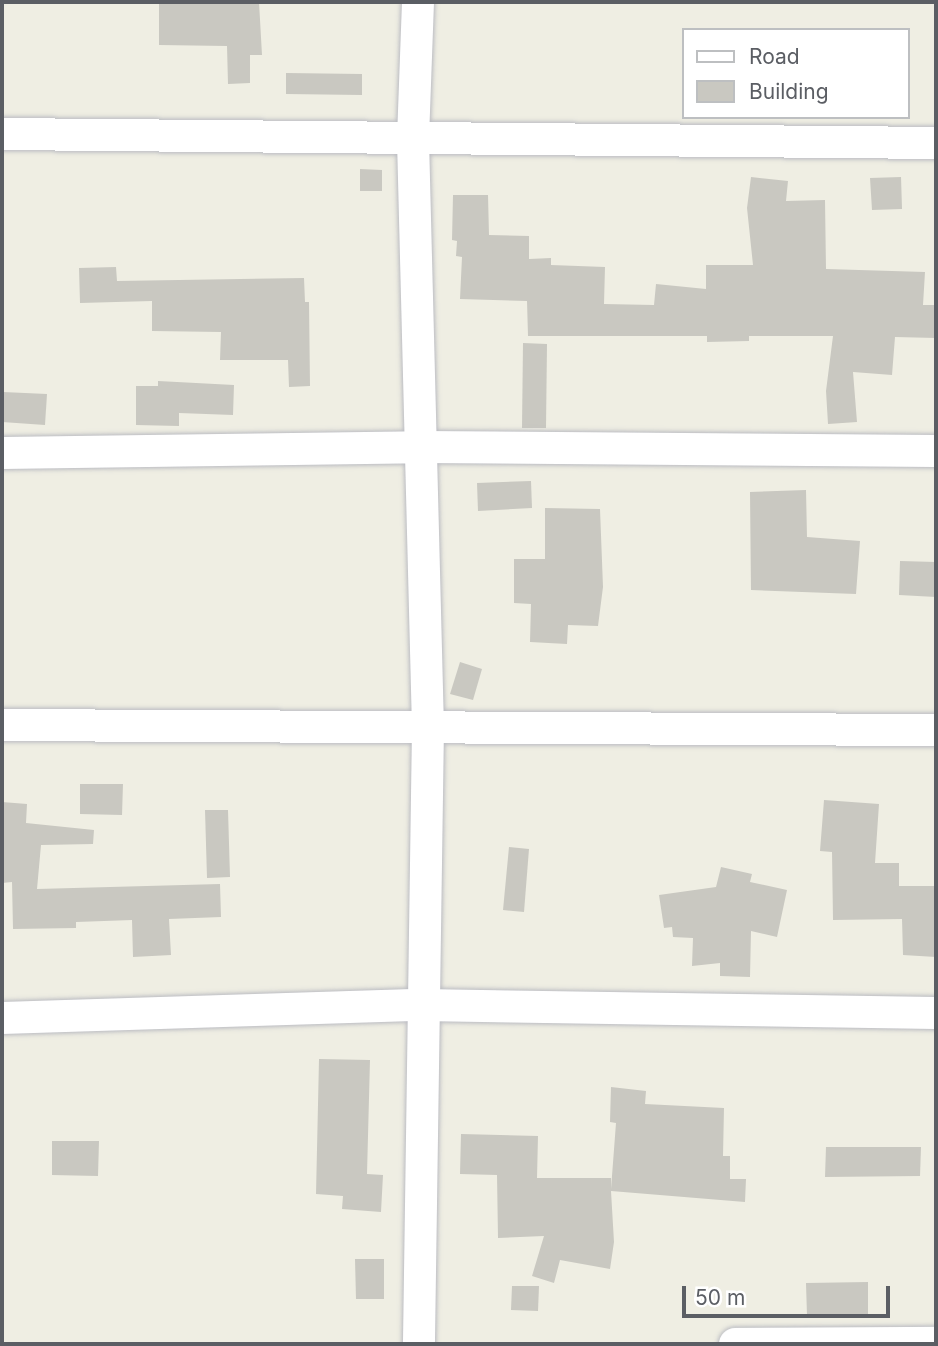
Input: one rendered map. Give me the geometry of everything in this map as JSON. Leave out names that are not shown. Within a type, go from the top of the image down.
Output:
[{"type":"street","points":[[418,2],[413,140],[428,727],[421,1004],[419,1344]]},
{"type":"street","points":[[2,134],[936,143]]},
{"type":"street","points":[[2,453],[420,447],[936,451]]},
{"type":"street","points":[[2,725],[936,730]]},
{"type":"street","points":[[2,1018],[421,1004],[936,1013]]},
{"type":"street","points":[[735,1344],[931,1343]]},
{"type":"building","points":[[159,2],[259,2],[262,55],[250,55],[250,83],[228,84],[227,46],[159,45]]},
{"type":"building","points":[[286,73],[362,74],[362,95],[286,94]]},
{"type":"building","points":[[360,169],[382,170],[382,191],[360,191]]},
{"type":"building","points":[[751,177],[788,181],[786,201],[825,200],[826,269],[925,272],[923,305],[936,305],[936,338],[895,337],[892,375],[853,372],[857,422],[828,424],[826,391],[833,336],[749,336],[749,341],[707,342],[707,336],[528,336],[527,301],[460,299],[462,257],[456,256],[457,241],[452,240],[453,195],[488,195],[489,235],[529,236],[529,259],[551,258],[551,265],[605,267],[604,304],[654,305],[656,284],[706,289],[706,265],[753,265],[747,208]]},
{"type":"building","points":[[901,177],[902,209],[872,210],[870,178]]},
{"type":"building","points":[[116,267],[117,281],[304,278],[305,302],[309,302],[310,386],[289,387],[288,360],[220,360],[221,332],[152,331],[152,301],[80,303],[79,268]]},
{"type":"building","points":[[523,343],[547,344],[546,428],[522,428]]},
{"type":"building","points":[[158,381],[234,385],[233,415],[179,413],[179,426],[136,425],[136,386],[158,386]]},
{"type":"building","points":[[3,392],[47,394],[45,425],[2,422]]},
{"type":"building","points":[[531,481],[532,508],[478,511],[477,483]]},
{"type":"building","points":[[806,490],[807,537],[860,541],[856,594],[751,590],[750,492]]},
{"type":"building","points":[[545,508],[600,509],[603,587],[598,626],[568,625],[567,644],[530,642],[531,604],[514,603],[514,559],[545,559]]},
{"type":"building","points":[[900,561],[936,562],[936,597],[899,595]]},
{"type":"building","points":[[460,662],[482,669],[473,700],[450,694]]},
{"type":"building","points":[[80,784],[123,784],[122,815],[80,814]]},
{"type":"building","points":[[824,800],[879,804],[875,863],[899,863],[899,886],[936,886],[936,957],[903,955],[902,919],[833,920],[832,852],[820,851]]},
{"type":"building","points":[[2,802],[27,804],[26,823],[94,830],[93,844],[41,845],[37,889],[220,884],[221,917],[169,919],[171,955],[133,957],[132,920],[76,922],[76,928],[13,929],[12,882],[2,883]]},
{"type":"building","points":[[205,810],[228,810],[230,877],[207,878]]},
{"type":"building","points":[[509,847],[529,849],[524,912],[503,910]]},
{"type":"building","points":[[721,867],[752,874],[750,882],[787,890],[777,937],[751,931],[750,977],[720,976],[720,963],[692,966],[693,938],[673,937],[672,927],[664,928],[659,895],[716,887]]},
{"type":"building","points":[[319,1059],[370,1060],[367,1174],[383,1175],[381,1212],[342,1209],[343,1196],[316,1194]]},
{"type":"building","points":[[611,1087],[646,1091],[645,1104],[724,1108],[723,1156],[730,1156],[730,1179],[746,1179],[745,1202],[611,1191],[614,1242],[610,1269],[560,1260],[554,1283],[532,1276],[544,1236],[498,1238],[497,1175],[460,1174],[461,1134],[538,1136],[537,1178],[611,1178],[611,1189],[616,1123],[610,1122]]},
{"type":"building","points":[[52,1141],[99,1141],[98,1176],[52,1175]]},
{"type":"building","points":[[826,1147],[921,1147],[920,1176],[825,1177]]},
{"type":"building","points":[[355,1259],[384,1259],[384,1299],[356,1299]]},
{"type":"building","points":[[868,1282],[868,1315],[807,1316],[806,1283]]},
{"type":"building","points":[[512,1286],[539,1286],[538,1311],[511,1310]]}]
